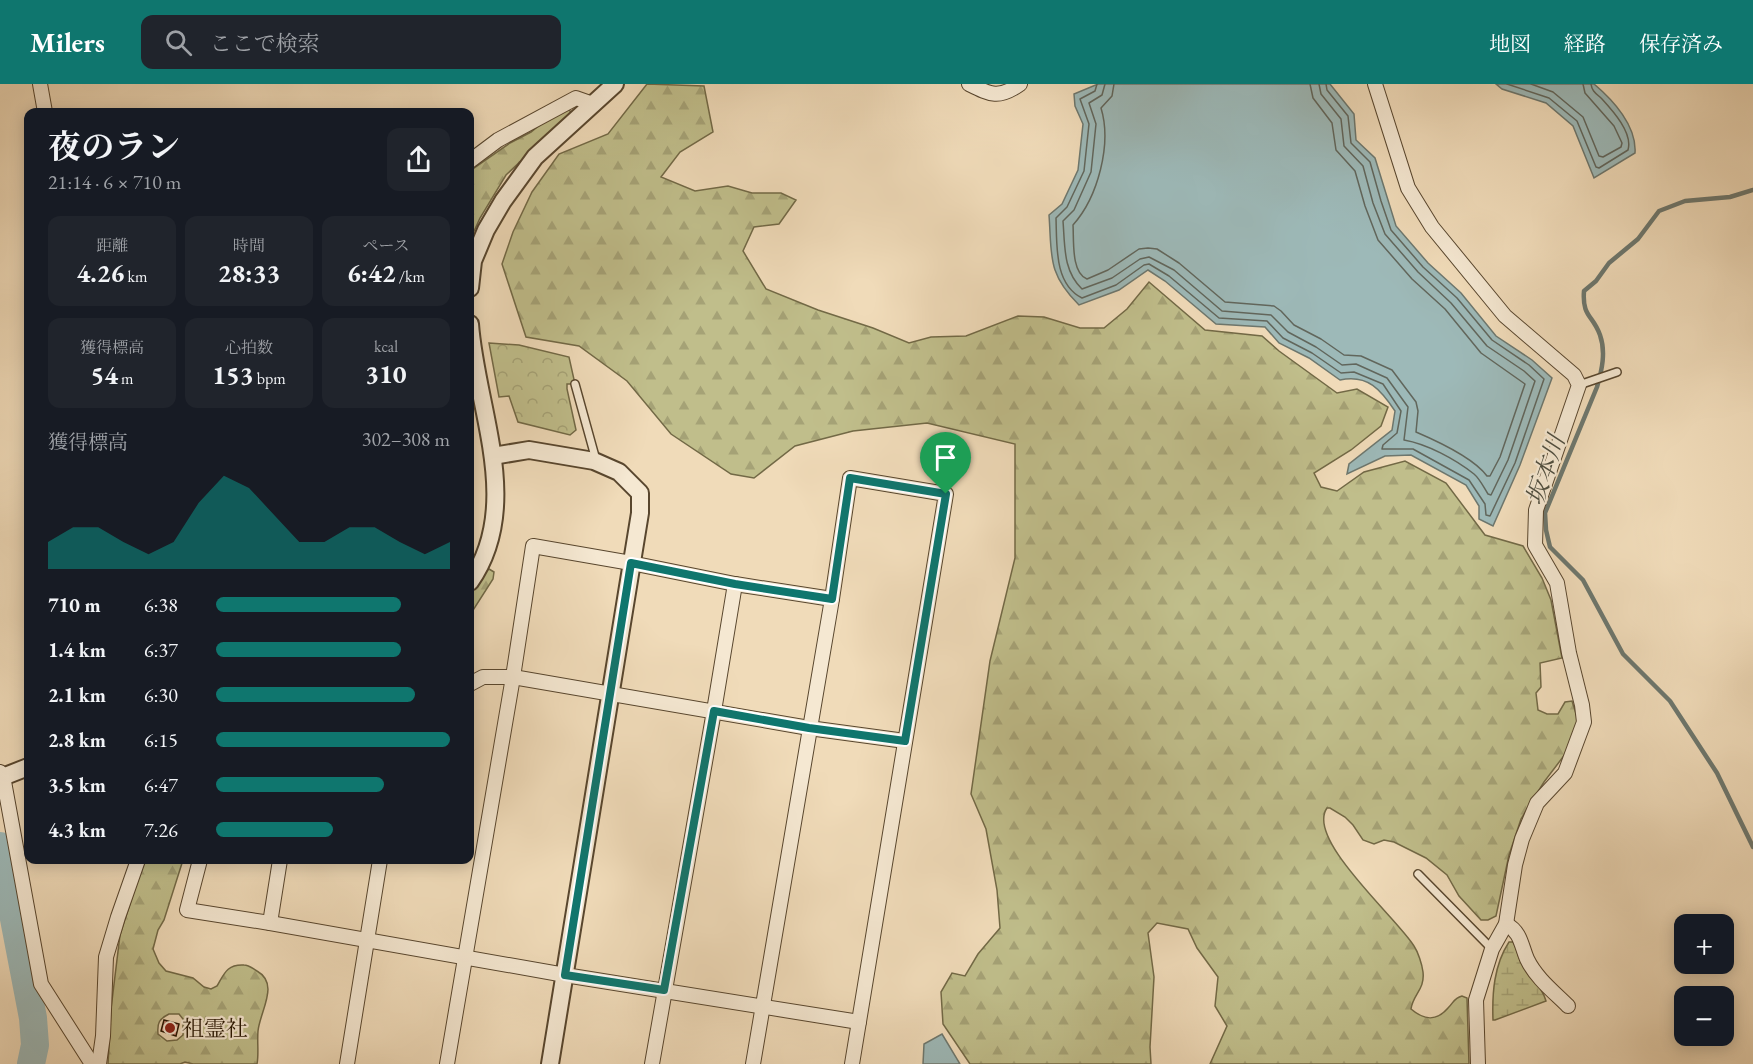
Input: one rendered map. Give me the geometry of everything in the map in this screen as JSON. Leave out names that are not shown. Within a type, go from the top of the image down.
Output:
[{"type":"street","points":[[39,84],[44,108]]},
{"type":"street","points":[[474,259],[486,230],[503,201],[535,157],[615,84]]},
{"type":"street","points":[[969,84],[988,93],[1005,94],[1020,84]]},
{"type":"street","points":[[1375,84],[1408,188],[1432,227],[1505,316],[1584,383],[1536,510],[1535,545],[1557,583],[1584,722],[1565,773],[1537,803],[1528,821],[1515,865],[1506,924],[1492,949],[1476,1000],[1478,1064]]},
{"type":"street","points":[[474,158],[498,140],[576,98],[593,104]]},
{"type":"street","points":[[474,364],[493,456],[496,486],[492,527],[481,567],[474,577]]},
{"type":"street","points":[[493,456],[529,450],[596,462],[619,472],[640,493],[640,513],[550,1064]]},
{"type":"street","points":[[753,1064],[832,599],[850,478],[946,494],[852,1064]]},
{"type":"street","points":[[447,1064],[533,546],[735,584],[832,599]]},
{"type":"street","points":[[652,1064],[735,584]]},
{"type":"street","points":[[474,682],[483,677],[513,677],[809,728],[905,741]]},
{"type":"street","points":[[24,768],[1,775],[41,984],[92,1064]]},
{"type":"street","points":[[99,1064],[103,1036],[106,957],[137,864]]},
{"type":"street","points":[[199,864],[187,910],[565,975],[859,1022]]},
{"type":"street","points":[[270,923],[279,864]]},
{"type":"street","points":[[347,1064],[379,864]]},
{"type":"street","points":[[1506,924],[1512,927],[1519,936],[1527,959],[1536,973],[1568,1006]]},
{"type":"lane","points":[[1584,383],[1617,372]]},
{"type":"lane","points":[[575,384],[596,462]]},
{"type":"lane","points":[[1418,874],[1492,949]]},
{"type":"green space","points":[[647,84],[704,86],[713,132],[680,152],[661,177],[695,191],[728,186],[752,193],[781,193],[796,200],[779,224],[754,227],[743,251],[766,289],[909,343],[931,337],[966,336],[1018,316],[1044,317],[1080,328],[1104,328],[1127,309],[1149,282],[1205,330],[1262,336],[1337,393],[1357,389],[1388,407],[1381,426],[1351,450],[1314,473],[1321,487],[1337,491],[1364,472],[1405,461],[1446,483],[1485,535],[1523,546],[1542,578],[1551,600],[1562,658],[1540,663],[1541,687],[1536,693],[1538,710],[1547,714],[1558,714],[1565,702],[1572,701],[1578,720],[1566,753],[1544,782],[1521,819],[1509,855],[1496,916],[1488,920],[1481,920],[1459,896],[1447,875],[1426,858],[1394,842],[1384,840],[1374,844],[1363,840],[1345,817],[1330,808],[1327,808],[1324,822],[1329,839],[1356,879],[1405,934],[1417,951],[1422,965],[1423,978],[1411,1009],[1430,1018],[1439,1016],[1457,998],[1462,996],[1467,998],[1469,1064],[1210,1064],[1227,1026],[1215,1006],[1218,977],[1197,948],[1188,929],[1157,923],[1148,933],[1154,977],[1151,1064],[970,1064],[943,1024],[941,992],[952,973],[965,976],[978,954],[1000,928],[997,890],[986,829],[971,794],[990,661],[1015,558],[1015,444],[927,423],[853,431],[795,446],[754,478],[731,474],[671,434],[627,381],[579,346],[526,337],[502,264],[513,232],[532,192],[559,154],[608,134]]},
{"type":"green space","points":[[567,108],[572,113],[506,175],[474,231],[474,168],[510,143],[531,132],[547,119]]},
{"type":"green space","points":[[489,343],[519,345],[569,357],[575,384],[567,384],[567,389],[576,430],[570,435],[518,422],[509,396],[499,397]]},
{"type":"green space","points":[[489,569],[494,572],[493,579],[474,609],[474,587],[484,572]]},
{"type":"green space","points":[[143,864],[182,864],[153,949],[159,963],[166,971],[193,978],[204,987],[211,989],[217,986],[230,968],[238,965],[247,966],[264,976],[268,990],[259,1023],[257,1064],[185,1062],[180,1064],[108,1064],[111,1009],[120,935]],"holes":[[[169,1014],[179,1014],[183,1019],[183,1035],[177,1040],[167,1041],[158,1034],[159,1022]]]},
{"type":"green space","points":[[1509,942],[1513,942],[1520,960],[1546,1001],[1493,1020],[1497,970]]},
{"type":"water","points":[[1098,84],[1330,84],[1354,114],[1356,140],[1375,158],[1396,226],[1428,263],[1461,293],[1496,336],[1532,360],[1552,378],[1520,465],[1493,526],[1479,519],[1479,506],[1466,485],[1411,455],[1385,456],[1347,474],[1349,464],[1392,430],[1395,411],[1373,385],[1358,379],[1340,380],[1309,358],[1279,343],[1265,327],[1216,324],[1165,281],[1148,270],[1119,290],[1079,305],[1069,294],[1061,283],[1053,263],[1049,215],[1062,204],[1078,170],[1083,124],[1075,106],[1074,94]]},
{"type":"water","points":[[1496,84],[1594,84],[1616,106],[1628,124],[1635,143],[1635,153],[1594,178],[1573,126],[1546,103],[1502,89]]},
{"type":"water","points":[[942,1034],[960,1064],[923,1064],[924,1044]]},
{"type":"building","name":"祖霊社","points":[[164,1020],[179,1024],[176,1036],[161,1031]]},
{"type":"waterway","name":"坂本川","points":[[1753,190],[1730,197],[1685,201],[1659,211],[1638,239],[1609,263],[1596,281],[1584,291],[1586,311],[1602,341],[1602,368],[1597,387],[1545,513],[1550,547],[1583,580],[1623,654],[1670,701],[1717,773],[1753,847]]},
{"type":"waterway","points":[[0,846],[33,1018],[35,1045],[31,1064]]},
{"type":"place","name":"祖霊社","points":[[170,1028]]},
{"type":"route","points":[[850,478],[946,494],[905,741],[809,728],[714,711],[664,990],[565,975],[631,563],[735,584],[832,599],[850,478]]}]
